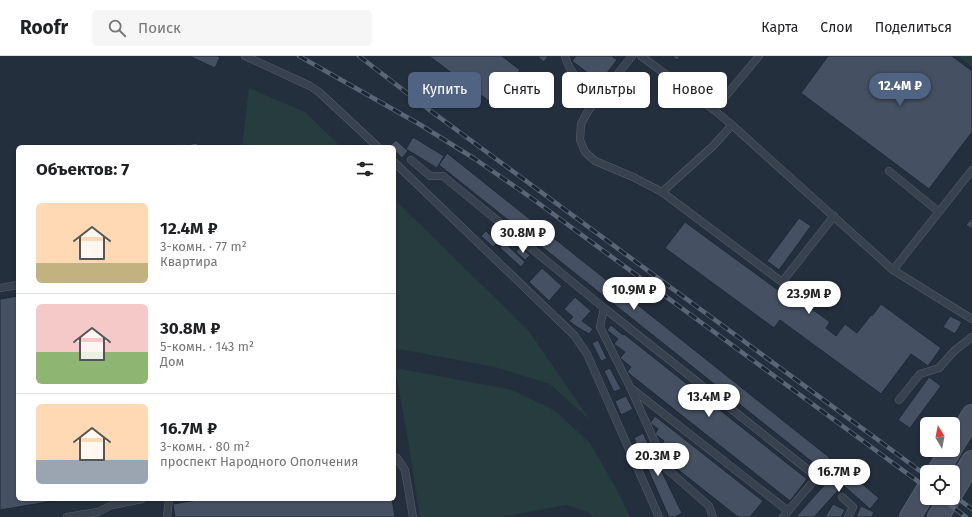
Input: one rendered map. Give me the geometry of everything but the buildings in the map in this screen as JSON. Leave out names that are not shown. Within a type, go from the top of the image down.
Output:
[{"type":"main road","points":[[960,435],[972,415]]},
{"type":"main road","points":[[960,481],[972,461]]},
{"type":"main road","points":[[910,517],[920,501]]},
{"type":"main road","points":[[938,517],[946,505]]},
{"type":"lane","points":[[245,56],[310,86],[319,92],[376,145]]},
{"type":"lane","points":[[566,56],[572,72]]},
{"type":"lane","points":[[619,72],[632,56]]},
{"type":"lane","points":[[642,56],[732,125],[893,270],[972,319]]},
{"type":"lane","points":[[714,110],[759,56]]},
{"type":"lane","points":[[590,108],[581,124],[580,140],[585,152],[595,161],[634,177],[662,192],[782,282],[834,216]]},
{"type":"lane","points":[[662,192],[713,146],[732,125]]},
{"type":"lane","points":[[411,160],[430,176],[443,176],[604,308],[817,477],[785,514],[630,387]]},
{"type":"lane","points":[[396,164],[574,335],[580,343],[590,361],[659,517]]},
{"type":"lane","points":[[893,270],[972,170]]},
{"type":"lane","points":[[889,171],[939,212]]},
{"type":"lane","points":[[0,288],[16,285]]},
{"type":"lane","points":[[604,308],[600,327],[630,387],[667,469],[709,506],[713,517]]},
{"type":"lane","points":[[899,400],[920,374],[939,368],[954,351],[972,338]]},
{"type":"lane","points":[[396,458],[405,470],[413,517]]},
{"type":"lane","points":[[842,497],[853,507],[848,517]]},
{"type":"lane","points":[[67,517],[98,512],[111,502],[121,501]]},
{"type":"lane","points":[[167,517],[169,501]]},
{"type":"green space","points":[[958,56],[972,56],[972,67]]},
{"type":"green space","points":[[249,88],[305,112],[339,145],[242,145]]},
{"type":"green space","points":[[396,201],[528,330],[590,420],[550,384],[495,367],[396,348]]},
{"type":"green space","points":[[396,368],[512,390],[554,410],[590,443],[616,488],[630,517],[593,517],[588,512],[566,505],[501,517],[420,517]]},
{"type":"railway","points":[[299,56],[419,124],[475,159],[530,197],[920,483]]},
{"type":"railway","points":[[359,56],[420,103],[920,471]]},
{"type":"railway","points":[[960,500],[972,509]]},
{"type":"railway","points":[[950,505],[966,517]]}]
